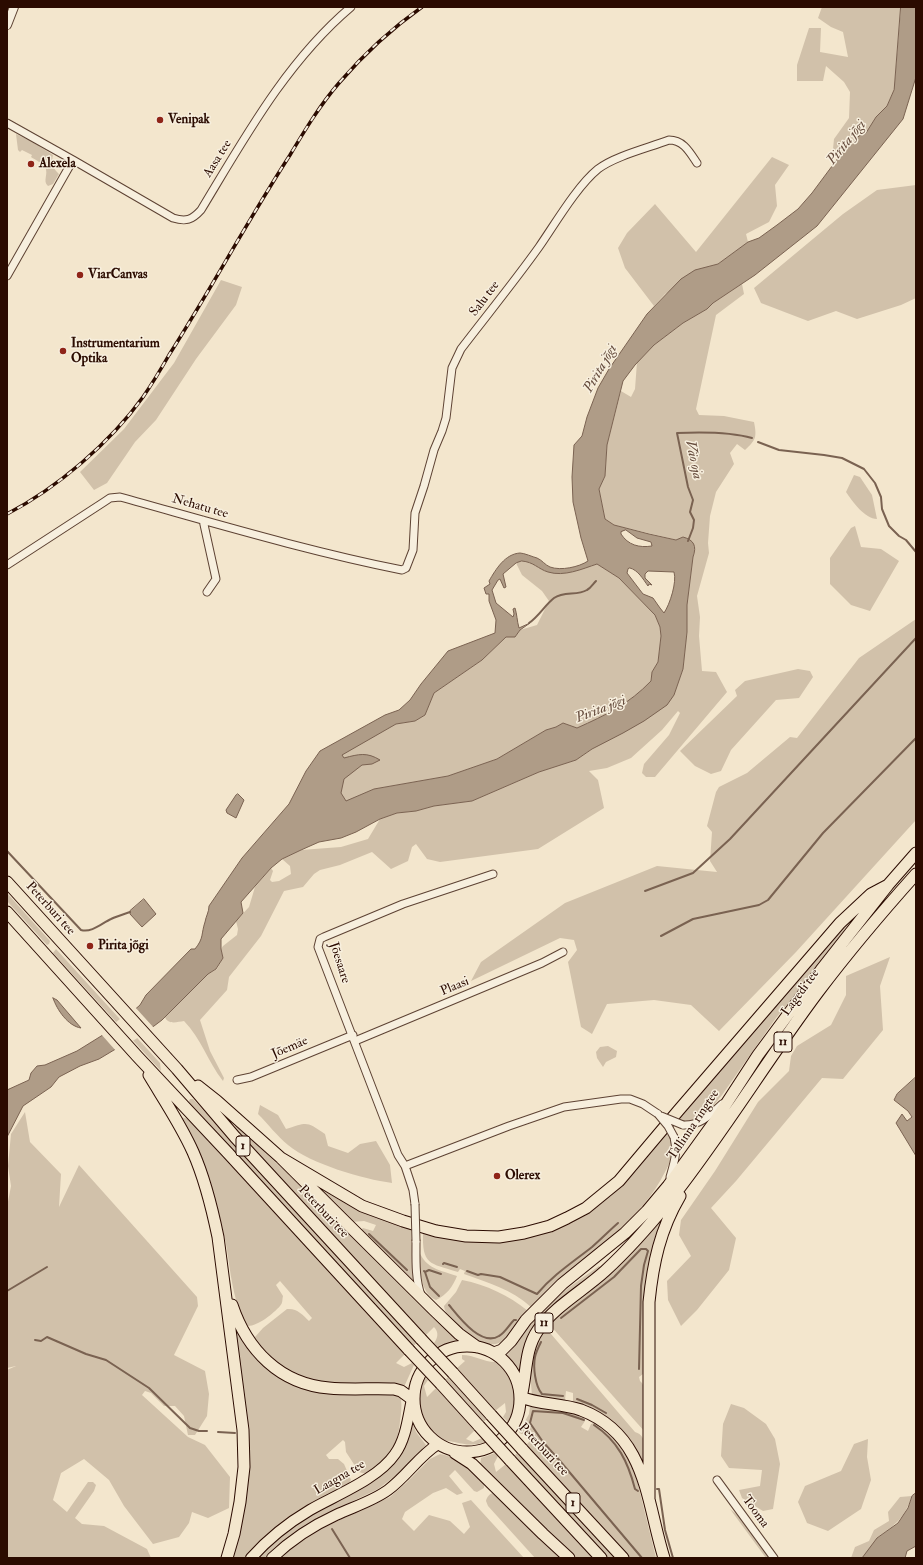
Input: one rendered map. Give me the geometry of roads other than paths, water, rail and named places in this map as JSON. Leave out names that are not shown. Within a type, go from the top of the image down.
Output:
[{"type":"highway","name":"11","points":[[888,884],[916,853]]},
{"type":"highway","name":"Lagedi tee","points":[[704,1155],[818,992],[866,931],[916,874]]},
{"type":"highway","name":"Peterburi tee","points":[[7,882],[117,1005],[177,1069],[235,1137],[623,1558]]},
{"type":"highway","name":"Tallinna ringtee","points":[[494,1353],[502,1350],[511,1341],[526,1320],[562,1284],[625,1233],[647,1211],[668,1186],[710,1128],[780,1025],[888,884]]},
{"type":"highway","points":[[281,1158],[362,1206],[436,1231],[466,1236],[499,1237],[524,1233],[550,1226],[586,1208],[619,1181],[840,923],[871,894],[888,884]]},
{"type":"highway","name":"1","points":[[7,912],[137,1056],[214,1137],[601,1558]]},
{"type":"highway","points":[[137,1056],[173,1114],[193,1152],[212,1210],[225,1284],[243,1430],[244,1452],[240,1502],[234,1534],[227,1558]]},
{"type":"highway","points":[[177,1069],[217,1101],[281,1158],[459,1334],[477,1347]]},
{"type":"highway","name":"Tallinna ringtee","points":[[521,1398],[525,1384],[525,1367],[528,1351],[537,1331],[550,1315],[604,1271],[633,1243],[671,1198],[704,1155]]},
{"type":"highway","points":[[649,1498],[648,1325],[652,1274],[658,1246],[669,1215],[704,1155]]},
{"type":"highway","points":[[225,1284],[234,1312],[246,1338],[262,1358],[295,1381],[312,1386],[329,1388],[394,1389],[404,1392],[412,1399]]},
{"type":"highway","points":[[462,1346],[477,1347],[494,1353],[507,1363],[519,1386],[521,1398],[519,1415],[511,1430],[499,1443],[483,1450],[465,1453],[452,1450],[438,1444],[428,1435],[420,1423],[412,1399],[415,1384],[423,1370],[433,1358],[446,1350],[462,1346]]},
{"type":"highway","points":[[521,1398],[530,1401],[567,1406],[596,1417],[610,1426],[630,1448],[637,1461],[649,1498],[653,1522],[664,1558]]},
{"type":"highway","points":[[452,1450],[472,1464],[543,1534],[570,1558]]},
{"type":"main road","name":"Laagna tee","points":[[251,1558],[281,1529],[294,1520],[370,1478],[390,1461],[401,1444],[412,1399]]},
{"type":"main road","points":[[272,1558],[293,1540],[312,1528],[388,1490],[407,1474],[428,1451],[438,1444]]},
{"type":"street","points":[[7,14],[13,7]]},
{"type":"street","points":[[7,25],[13,7]]},
{"type":"street","name":"Aasa tee","points":[[73,160],[173,218],[188,221],[195,217],[201,210],[242,143],[301,57],[334,22],[351,7]]},
{"type":"street","points":[[7,276],[73,160],[9,125]]},
{"type":"street","name":"Salu tee","points":[[402,570],[409,564],[413,550],[415,513],[434,450],[446,418],[452,368],[461,349],[538,249],[591,175],[612,161],[668,140],[676,140],[681,143],[697,162]]},
{"type":"street","name":"Nehatu tee","points":[[7,564],[104,502],[120,497],[350,559],[402,570]]},
{"type":"street","points":[[203,520],[216,579],[208,592]]},
{"type":"street","name":"Jõesaare","points":[[423,1299],[418,1286],[416,1267],[415,1204],[413,1190],[405,1166],[398,1155],[318,947],[320,939],[403,904],[493,874]]},
{"type":"street","name":"Plaasi","points":[[354,1038],[542,964],[563,952]]},
{"type":"street","name":"Jõemäe","points":[[237,1080],[251,1077],[354,1038]]},
{"type":"street","points":[[405,1166],[516,1123],[564,1107],[630,1099],[643,1104],[658,1114],[683,1125],[696,1124],[705,1120],[731,1096]]},
{"type":"street","points":[[658,1114],[668,1126],[674,1137],[676,1155],[668,1186]]},
{"type":"street","name":"Tooma","points":[[717,1480],[774,1558]]},
{"type":"waterway","name":"Väo oja","points":[[688,541],[693,528],[694,520],[690,512],[693,500],[688,487],[677,433],[725,434],[752,438]]},
{"type":"waterway","name":"Väo oja","points":[[758,442],[779,450],[842,458],[864,469],[875,483],[881,497],[882,509],[889,526],[899,536],[906,540],[916,552]]},
{"type":"waterway","points":[[529,623],[554,598],[562,595],[583,592],[590,588],[596,581]]},
{"type":"waterway","points":[[645,891],[693,873],[730,839],[916,638]]},
{"type":"waterway","points":[[661,936],[693,919],[759,905],[768,900],[823,833],[916,738]]},
{"type":"waterway","points":[[7,851],[81,930],[85,931],[93,929],[113,918],[130,912]]},
{"type":"waterway","points":[[467,1271],[478,1275],[481,1274],[500,1277],[537,1294],[556,1275],[592,1247],[618,1223]]},
{"type":"waterway","points":[[369,1234],[407,1270]]},
{"type":"waterway","points":[[561,1318],[614,1277],[641,1249],[646,1249],[648,1251],[641,1286],[639,1369]]},
{"type":"waterway","points":[[443,1264],[457,1267]]},
{"type":"waterway","points":[[7,1291],[47,1267]]},
{"type":"waterway","points":[[424,1271],[429,1270],[441,1274]]},
{"type":"waterway","points":[[425,1272],[430,1287],[439,1296]]},
{"type":"waterway","points":[[449,1305],[464,1323],[478,1334],[485,1337],[492,1338],[501,1335],[514,1320],[516,1320]]},
{"type":"waterway","points":[[35,1340],[41,1341],[47,1337],[86,1354],[106,1360],[149,1388],[190,1428],[199,1431],[207,1431]]},
{"type":"waterway","points":[[541,1342],[534,1361],[534,1371],[540,1391],[542,1394],[563,1396]]},
{"type":"waterway","points":[[577,1399],[606,1413]]},
{"type":"waterway","points":[[584,1420],[563,1413],[533,1411],[530,1423],[543,1442],[642,1558]]},
{"type":"waterway","points":[[594,1425],[616,1445],[629,1470],[635,1489],[638,1491]]},
{"type":"waterway","points":[[218,1432],[235,1433]]},
{"type":"waterway","points":[[657,1489],[659,1489],[665,1530],[673,1558]]},
{"type":"waterway","points":[[332,1529],[350,1558]]},
{"type":"railway","points":[[7,514],[45,491],[63,478],[99,447],[130,414],[153,382],[244,229],[325,100],[348,72],[368,52],[399,24],[422,7]]},
{"type":"place","name":"Venipak","points":[[160,120]]},
{"type":"place","name":"Alexela","points":[[31,164]]},
{"type":"place","name":"ViarCanvas","points":[[80,275]]},
{"type":"place","name":"Instrumentarium Optika","points":[[63,351]]},
{"type":"place","name":"Pirita jõgi","points":[[90,946]]},
{"type":"place","name":"Olerex","points":[[497,1176]]}]
